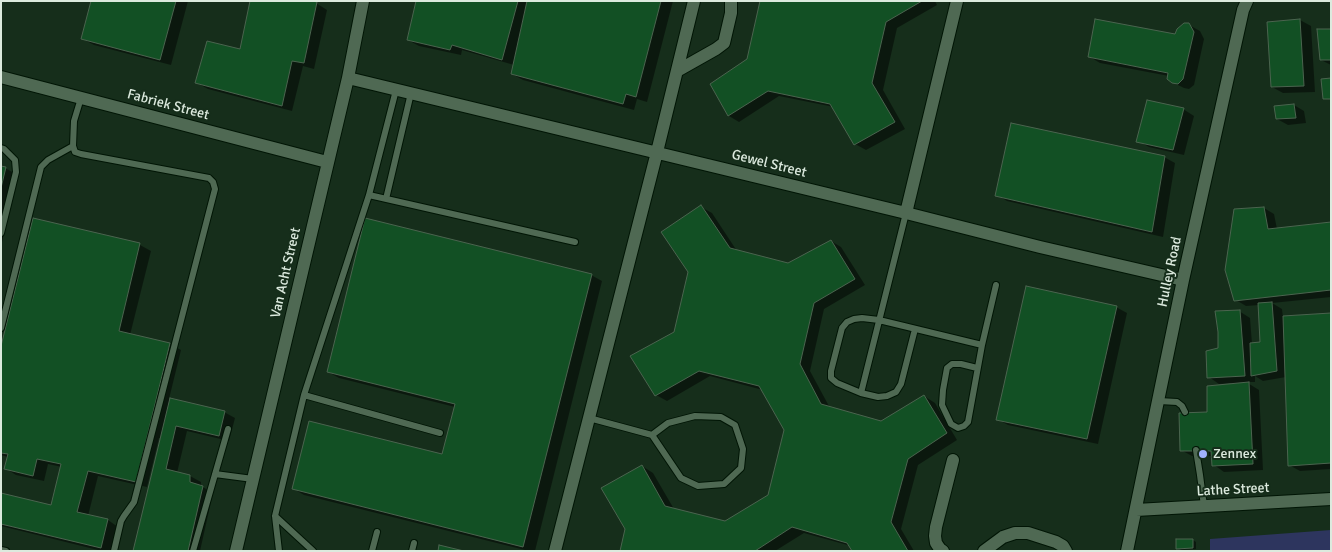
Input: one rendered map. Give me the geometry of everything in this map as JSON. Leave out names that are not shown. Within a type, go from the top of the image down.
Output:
[{"type":"street","name":"Van Acht Street","points":[[236,551],[348,78],[363,1]]},
{"type":"street","points":[[556,551],[694,1]]},
{"type":"street","points":[[677,71],[716,49],[724,42],[731,13],[731,1]]},
{"type":"street","points":[[906,213],[957,1]]},
{"type":"street","name":"Hulley Road","points":[[1127,551],[1183,280],[1243,10],[1247,1]]},
{"type":"street","name":"Fabriek Street","points":[[2,77],[327,162]]},
{"type":"street","name":"Gewel Street","points":[[348,78],[1040,247],[1183,280]]},
{"type":"street","points":[[943,551],[936,544],[935,536],[953,460]]},
{"type":"street","name":"Lathe Street","points":[[1136,510],[1331,500]]},
{"type":"street","points":[[984,551],[1003,537],[1015,533],[1028,533],[1056,542],[1063,546],[1066,551]]},
{"type":"lane","points":[[279,551],[275,516],[304,395],[368,195],[396,90]]},
{"type":"lane","points":[[386,199],[411,93]]},
{"type":"lane","points":[[81,98],[74,121],[73,146],[75,152],[209,178],[213,182],[215,189],[134,502],[121,521],[114,551]]},
{"type":"lane","points":[[1,328],[41,167],[48,160],[73,146]]},
{"type":"lane","points":[[1,148],[15,160],[16,172],[1,233]]},
{"type":"lane","points":[[368,195],[575,242]]},
{"type":"lane","points":[[861,393],[906,213]]},
{"type":"lane","points":[[977,368],[952,364],[947,368],[942,405],[951,424],[958,428],[968,422],[977,368],[996,285]]},
{"type":"lane","points":[[915,328],[901,384],[896,392],[878,397],[861,393],[837,383],[832,378],[831,371],[842,328],[854,319],[879,320],[915,328],[982,345]]},
{"type":"lane","points":[[304,395],[440,434]]},
{"type":"lane","points":[[1159,401],[1177,402],[1185,412]]},
{"type":"lane","points":[[589,418],[652,435],[680,478],[698,486],[724,484],[741,468],[743,449],[735,425],[721,417],[695,416],[668,423],[652,435]]},
{"type":"lane","points":[[194,551],[228,429]]},
{"type":"lane","points":[[1196,450],[1204,506]]},
{"type":"lane","points":[[215,474],[253,478]]},
{"type":"lane","points":[[275,516],[313,551]]},
{"type":"lane","points":[[372,551],[377,532]]},
{"type":"lane","points":[[412,551],[414,542]]},
{"type":"lane","points":[[1,550],[6,551]]},
{"type":"shaded area","points":[[1331,530],[1331,551],[1210,551],[1210,539]]},
{"type":"building","points":[[91,1],[176,1],[160,60],[81,39]]},
{"type":"building","points":[[250,1],[317,2],[304,63],[292,61],[282,106],[195,83],[207,41],[240,49]]},
{"type":"building","points":[[416,1],[518,1],[502,60],[452,45],[450,50],[407,40]]},
{"type":"building","points":[[527,1],[661,1],[636,97],[626,94],[623,104],[511,74]]},
{"type":"building","points":[[760,1],[922,1],[886,22],[872,83],[895,122],[854,145],[830,104],[768,91],[728,116],[710,84],[747,59]]},
{"type":"building","points":[[1095,19],[1175,34],[1177,29],[1184,23],[1189,23],[1194,32],[1183,79],[1178,84],[1172,83],[1167,79],[1168,73],[1088,57]]},
{"type":"building","points":[[1300,19],[1304,86],[1271,87],[1267,22]]},
{"type":"building","points":[[1317,29],[1331,29],[1331,60],[1320,60]]},
{"type":"building","points":[[1331,78],[1331,99],[1323,99],[1321,79]]},
{"type":"building","points":[[1147,100],[1184,108],[1173,150],[1136,142]]},
{"type":"building","points":[[1294,104],[1296,118],[1276,119],[1274,106]]},
{"type":"building","points":[[1011,123],[1165,156],[1152,232],[995,196]]},
{"type":"building","points":[[1,166],[6,167],[1,188]]},
{"type":"building","points":[[701,205],[730,248],[788,263],[831,240],[855,279],[814,303],[800,364],[821,404],[881,421],[924,395],[947,433],[908,459],[891,522],[908,551],[852,551],[847,543],[792,527],[755,551],[620,551],[625,529],[601,488],[642,465],[665,506],[725,521],[768,495],[784,430],[759,386],[699,371],[655,396],[630,356],[674,332],[688,272],[661,232]]},
{"type":"building","points":[[1264,207],[1268,229],[1331,222],[1331,290],[1234,301],[1225,270],[1234,209]]},
{"type":"building","points":[[33,218],[140,243],[119,331],[170,343],[136,482],[88,471],[77,512],[108,519],[101,548],[1,524],[1,493],[51,505],[61,464],[37,459],[33,476],[4,469],[8,454],[1,453],[1,346]]},
{"type":"building","points":[[365,218],[592,274],[523,547],[292,489],[309,421],[442,454],[455,404],[327,372]]},
{"type":"building","points":[[1026,286],[1117,306],[1087,439],[996,420]]},
{"type":"building","points":[[1272,302],[1277,371],[1251,376],[1250,343],[1260,342],[1258,303]]},
{"type":"building","points":[[1240,310],[1245,376],[1207,378],[1206,351],[1218,348],[1215,311]]},
{"type":"building","points":[[1331,313],[1331,463],[1288,466],[1283,316]]},
{"type":"building","points":[[1249,382],[1253,464],[1212,466],[1211,451],[1180,451],[1179,413],[1207,412],[1207,386]]},
{"type":"building","points":[[170,398],[225,411],[219,436],[176,426],[166,469],[190,475],[190,482],[203,486],[188,551],[133,551]]},
{"type":"building","points":[[1176,539],[1193,539],[1193,548],[1176,549]]},
{"type":"building","points":[[439,545],[464,551],[438,551]]},
{"type":"place","name":"Zennex","points":[[1203,454]]}]
